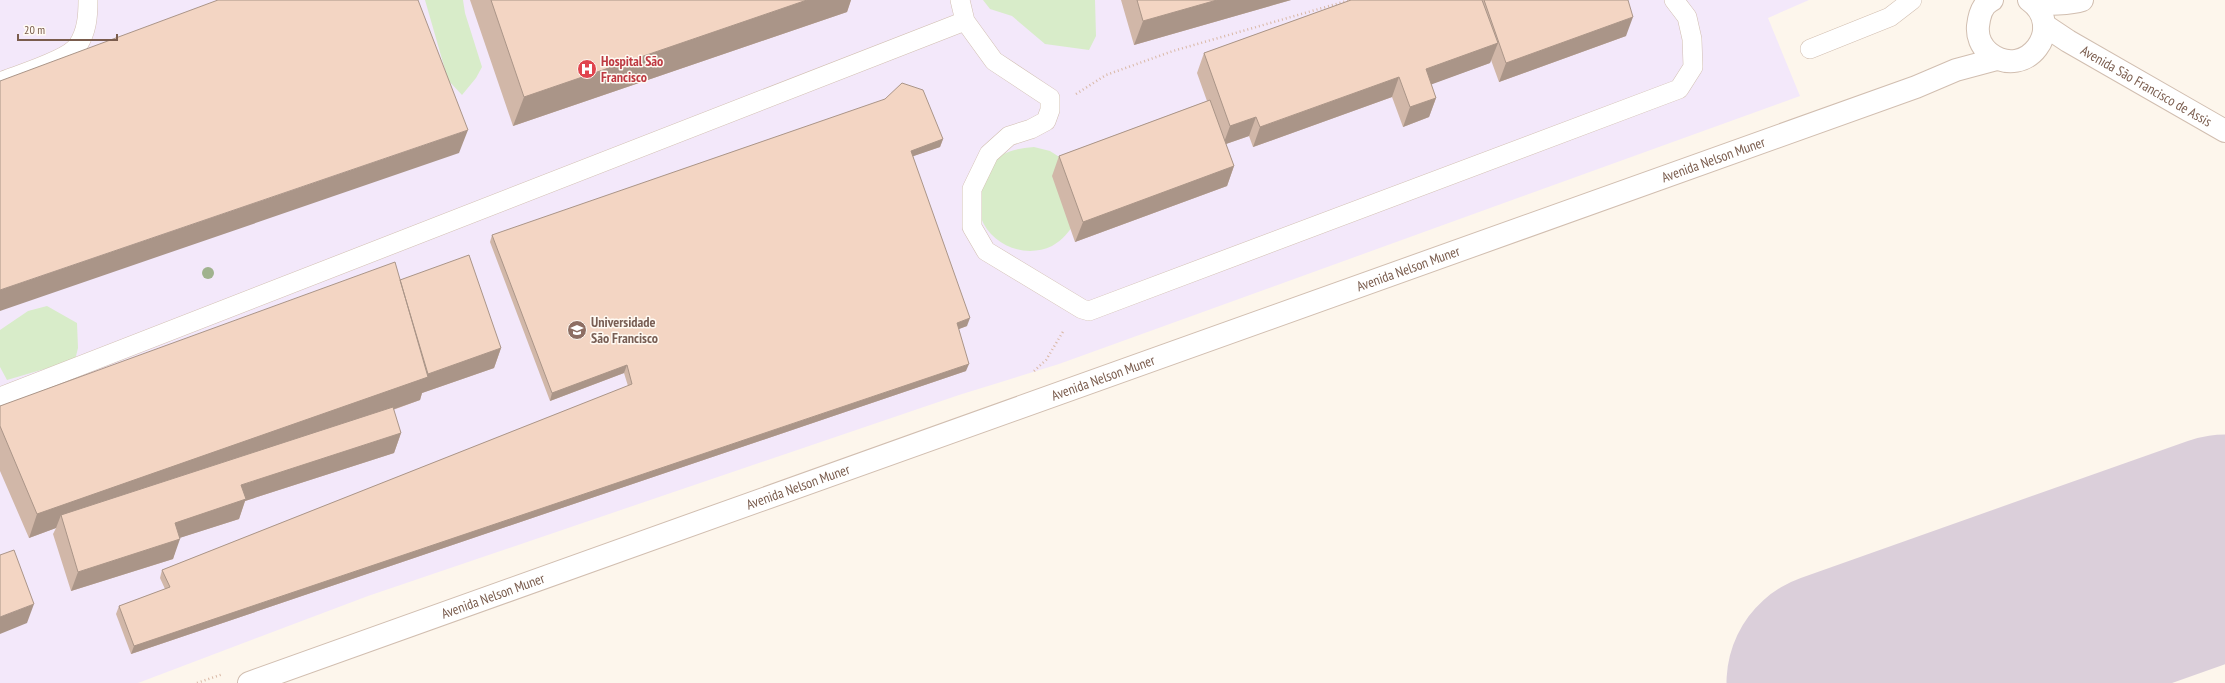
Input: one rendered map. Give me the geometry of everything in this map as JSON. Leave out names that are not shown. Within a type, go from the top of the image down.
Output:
[{"type":"street","points":[[1979,12],[1983,48],[1997,59],[2015,62],[2032,54],[2040,18],[2064,16],[2077,2]]},
{"type":"street","points":[[1956,70],[1966,57],[1979,12]]},
{"type":"street","name":"Avenida São Francisco de Assis","points":[[2040,18],[2068,41],[2225,131]]},
{"type":"street","name":"Avenida Nelson Muner","points":[[249,683],[1916,87],[1956,70],[1997,59]]},
{"type":"lane","points":[[0,82],[57,60],[78,46],[88,20],[88,0]]},
{"type":"lane","points":[[960,0],[965,21],[994,61],[1050,98],[1050,110],[1046,121],[1031,129],[1009,136],[989,154],[972,189],[972,227],[986,251],[1082,309],[1089,311],[1679,89],[1693,67],[1692,39],[1687,17],[1674,0]]},
{"type":"lane","points":[[1810,49],[1890,17],[1912,0]]},
{"type":"lane","points":[[0,398],[965,21]]},
{"type":"path","points":[[1050,110],[1106,76],[1121,70],[1173,51],[1350,0]]},
{"type":"shaded area","name":"Universidade São Francisco","points":[[0,0],[1809,0],[1768,18],[1800,96],[1059,364],[959,395],[368,596],[138,683],[0,683]]},
{"type":"green space","points":[[425,0],[463,0],[465,13],[482,67],[476,78],[462,95],[448,80]]},
{"type":"green space","points":[[983,0],[1095,0],[1096,36],[1089,50],[1045,44],[1012,16],[990,9]]},
{"type":"green space","points":[[1034,147],[1050,151],[1064,160],[1076,222],[1066,235],[1056,244],[1042,250],[1031,251],[1010,247],[993,236],[981,218],[979,207],[981,184],[984,174],[989,166],[1003,154],[1022,148]]},
{"type":"green space","points":[[47,306],[77,323],[78,348],[75,360],[7,380],[0,367],[0,330],[28,311]]},
{"type":"building","points":[[218,0],[418,0],[468,130],[0,290],[0,81]]},
{"type":"building","points":[[491,0],[807,0],[524,97]]},
{"type":"building","points":[[1137,0],[1217,0],[1143,21]]},
{"type":"building","points":[[1351,0],[1482,0],[1498,43],[1426,69],[1436,98],[1410,107],[1399,77],[1260,127],[1256,117],[1230,126],[1204,53]]},
{"type":"building","points":[[1484,0],[1628,0],[1633,17],[1506,63]]},
{"type":"building","points":[[902,83],[923,90],[943,139],[911,151],[970,318],[957,323],[969,364],[134,646],[119,606],[170,587],[162,570],[632,384],[627,365],[552,393],[492,235],[885,99]]},
{"type":"building","points":[[1210,100],[1234,166],[1083,222],[1059,156]]},
{"type":"building","points":[[469,255],[501,348],[428,374],[400,280]]},
{"type":"building","points":[[395,262],[428,377],[37,514],[0,426],[0,406]]},
{"type":"building","points":[[393,407],[401,433],[241,485],[246,499],[175,523],[180,539],[78,572],[61,515]]},
{"type":"building","points":[[14,550],[34,604],[0,617],[0,555]]},
{"type":"runway","points":[[1838,683],[2225,546]]},
{"type":"place","name":"Hospital São Francisco","points":[[587,69]]},
{"type":"place","name":"Universidade São Francisco","points":[[577,330]]}]
